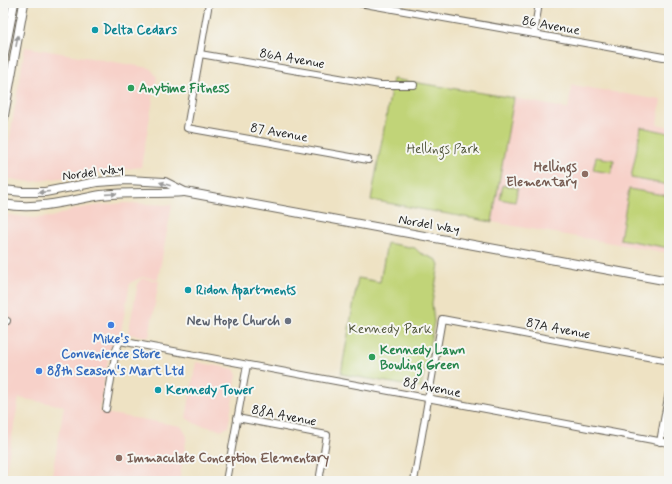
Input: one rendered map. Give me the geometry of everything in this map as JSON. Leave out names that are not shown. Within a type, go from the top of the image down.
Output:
[{"type":"main road","points":[[3,60],[14,3]]},
{"type":"main road","points":[[3,121],[24,3]]},
{"type":"main road","points":[[6,46],[9,52],[7,71],[8,77],[11,79]]},
{"type":"main road","name":"Nordel Way","points":[[3,190],[45,192],[96,182],[127,180],[165,182],[185,192]]},
{"type":"main road","name":"Nordel Way","points":[[3,204],[45,206],[103,195],[185,192],[669,281]]},
{"type":"street","points":[[200,54],[208,3]]},
{"type":"street","name":"86 Avenue","points":[[359,3],[669,58]]},
{"type":"street","points":[[534,34],[539,3]]},
{"type":"street","name":"86A Avenue","points":[[200,54],[380,85],[414,85]]},
{"type":"street","name":"87 Avenue","points":[[200,54],[187,128],[368,160]]},
{"type":"street","name":"87A Avenue","points":[[429,399],[442,319],[669,361]]},
{"type":"street","name":"88 Avenue","points":[[106,409],[116,350],[120,341],[669,443]]},
{"type":"street","points":[[226,481],[247,365]]},
{"type":"street","points":[[660,442],[669,392]]},
{"type":"street","points":[[414,481],[429,399]]},
{"type":"street","name":"88A Avenue","points":[[237,418],[327,435],[319,481]]},
{"type":"shaded area","points":[[25,47],[150,68],[157,77],[141,167],[31,182],[3,178]]},
{"type":"shaded area","name":"Hellings Elementary","points":[[572,85],[661,100],[657,124],[669,127],[669,253],[492,222],[514,98],[568,109]]},
{"type":"shaded area","points":[[125,203],[172,205],[158,279],[142,277],[130,283],[121,331],[110,349],[99,412],[181,426],[187,436],[179,481],[51,480],[64,406],[19,398],[3,481],[3,214],[32,218],[52,217],[75,209]]},
{"type":"shaded area","points":[[142,278],[159,281],[149,337],[128,334],[138,283]]},
{"type":"shaded area","points":[[196,362],[234,369],[237,375],[228,427],[222,430],[196,424],[186,418]]},
{"type":"green space","name":"Hellings Park","points":[[393,79],[514,98],[492,222],[371,200]]},
{"type":"green space","points":[[641,127],[669,133],[669,185],[631,178]]},
{"type":"green space","points":[[596,157],[614,160],[611,173],[593,170]]},
{"type":"green space","points":[[503,185],[518,188],[515,202],[500,199]]},
{"type":"green space","points":[[629,189],[669,196],[669,248],[620,239]]},
{"type":"green space","name":"Kennedy Park","points":[[387,243],[415,248],[420,253],[437,260],[439,265],[432,303],[434,322],[421,388],[341,374],[358,278],[380,282]]},
{"type":"place","name":"Delta Cedars","points":[[95,30]]},
{"type":"place","name":"Anytime Fitness","points":[[131,88]]},
{"type":"place","name":"Hellings Elementary","points":[[585,174]]},
{"type":"place","name":"Ridon Apartments","points":[[188,290]]},
{"type":"place","name":"New Hope Church","points":[[288,321]]},
{"type":"place","name":"Mike's Convenience Store","points":[[111,325]]},
{"type":"place","name":"Kennedy Lawn Bowling Green","points":[[372,357]]},
{"type":"place","name":"88th Season's Mart Ltd","points":[[39,371]]},
{"type":"place","name":"Kennedy Tower","points":[[158,390]]},
{"type":"place","name":"Immaculate Conception Elementary","points":[[119,458]]}]
